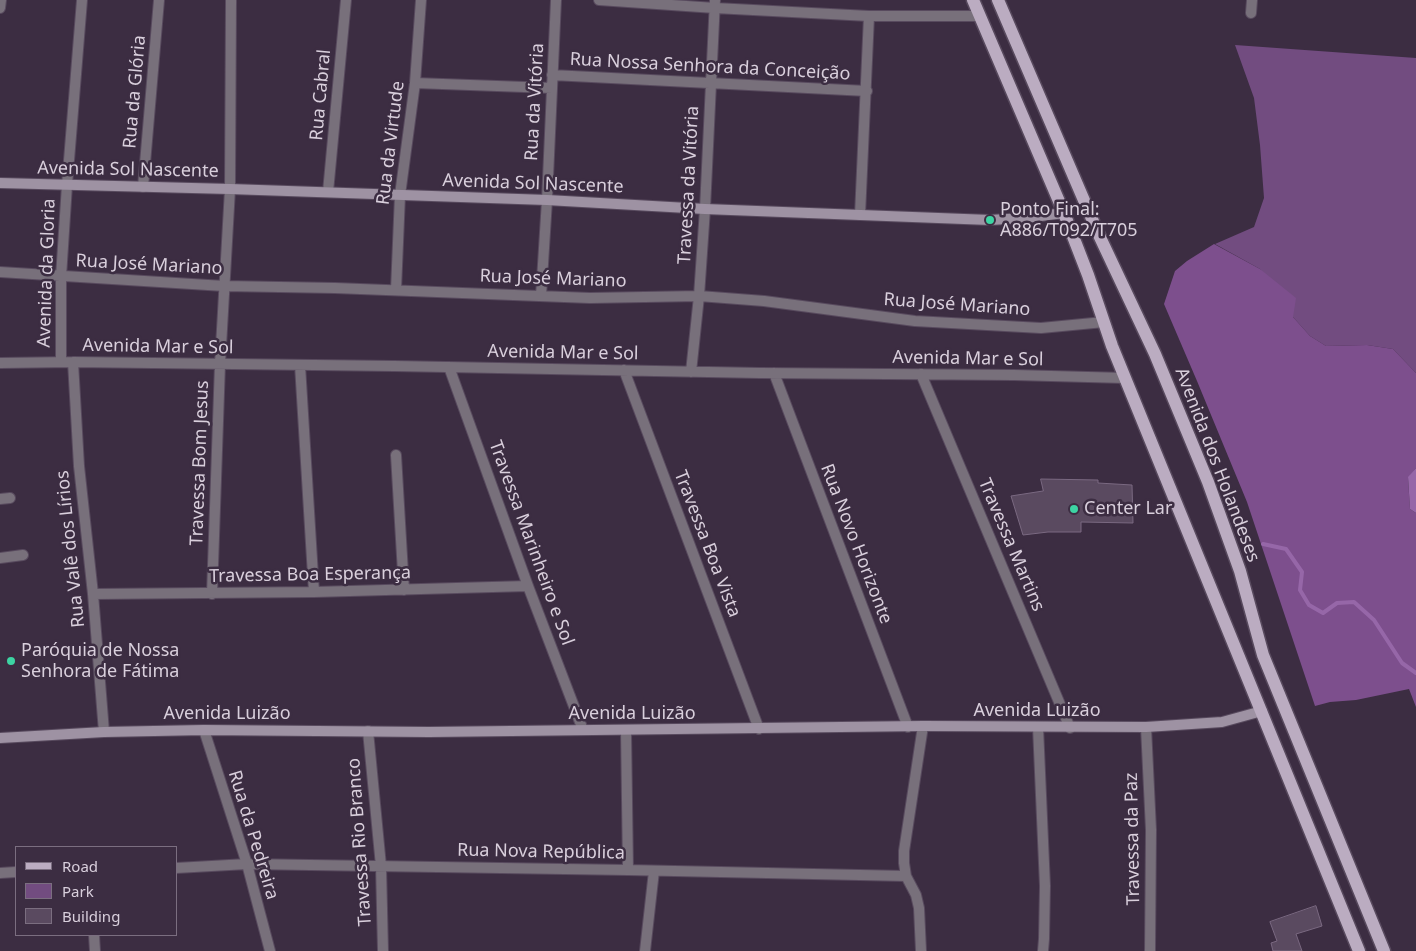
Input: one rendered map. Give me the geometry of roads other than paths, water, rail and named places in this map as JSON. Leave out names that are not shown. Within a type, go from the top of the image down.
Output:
[{"type":"main road","points":[[973,0],[1064,213],[1125,378],[1359,951]]},
{"type":"main road","name":"Avenida dos Holandeses","points":[[998,0],[1098,233],[1156,354],[1208,482],[1237,563],[1264,655],[1384,951]]},
{"type":"street","points":[[0,8],[1,0]]},
{"type":"street","name":"Avenida da Gloria","points":[[61,362],[61,277],[66,185],[82,0]]},
{"type":"street","name":"Rua da Glória","points":[[143,187],[159,0]]},
{"type":"street","name":"Travessa Bom Jesus","points":[[212,594],[220,364],[230,189],[232,0]]},
{"type":"street","name":"Rua Cabral","points":[[328,192],[346,0]]},
{"type":"street","name":"Rua da Virtude","points":[[396,290],[400,195],[415,83],[421,0]]},
{"type":"street","name":"Rua da Vitória","points":[[541,296],[556,0]]},
{"type":"street","points":[[600,0],[715,4],[869,16],[980,16]]},
{"type":"street","points":[[1251,12],[1252,0]]},
{"type":"street","name":"Travessa da Vitória","points":[[691,372],[699,296],[705,208],[715,4]]},
{"type":"street","points":[[860,215],[869,16]]},
{"type":"street","name":"Rua Nossa Senhora da Conceição","points":[[552,75],[867,91]]},
{"type":"street","points":[[415,83],[552,88]]},
{"type":"street","name":"Avenida Sol Nascente","points":[[0,183],[547,200],[990,220],[1064,213]]},
{"type":"street","name":"Rua José Mariano","points":[[0,272],[224,286],[608,298],[699,296],[764,301],[915,321],[1041,328],[1104,322]]},
{"type":"street","name":"Rua Valê dos Lírios","points":[[73,362],[79,466],[93,594],[104,732]]},
{"type":"street","name":"Avenida Mar e Sol","points":[[0,363],[300,365],[1125,378]]},
{"type":"street","points":[[300,365],[314,592]]},
{"type":"street","name":"Travessa Marinheiro e Sol","points":[[450,367],[528,586],[584,730]]},
{"type":"street","name":"Travessa Boa Vista","points":[[624,370],[759,729]]},
{"type":"street","name":"Rua Novo Horizonte","points":[[774,373],[908,727]]},
{"type":"street","name":"Travessa Martins","points":[[921,374],[1070,728]]},
{"type":"street","points":[[396,456],[404,590]]},
{"type":"street","points":[[0,558],[23,555]]},
{"type":"street","name":"Travessa Boa Esperança","points":[[93,594],[212,594],[528,586]]},
{"type":"street","name":"Avenida Luizão","points":[[0,738],[104,732],[204,730],[429,732],[923,726],[1146,727],[1222,722],[1262,711]]},
{"type":"street","points":[[921,951],[919,908],[916,896],[906,876],[904,851],[923,726]]},
{"type":"street","points":[[1038,727],[1045,886],[1043,951]]},
{"type":"street","name":"Travessa da Paz","points":[[1146,727],[1151,830],[1150,951]]},
{"type":"street","name":"Rua da Pedreira","points":[[204,730],[247,864],[270,951]]},
{"type":"street","points":[[626,730],[628,870]]},
{"type":"street","name":"Travessa Rio Branco","points":[[368,731],[381,866],[383,951]]},
{"type":"street","name":"Rua Nova República","points":[[178,868],[247,864],[906,876]]},
{"type":"street","points":[[645,951],[654,871]]},
{"type":"street","points":[[0,873],[15,872]]},
{"type":"street","points":[[94,936],[95,951]]},
{"type":"waterway","points":[[1263,544],[1286,549],[1302,572],[1300,590],[1309,605],[1323,613],[1337,603],[1354,602],[1374,620],[1402,663],[1416,673]]},
{"type":"place","name":"Ponto Final: A886/T092/T705","points":[[990,220]]},
{"type":"place","name":"Center Lar","points":[[1074,509]]},
{"type":"place","name":"Paróquia de Nossa Senhora de Fátima","points":[[11,661]]}]
